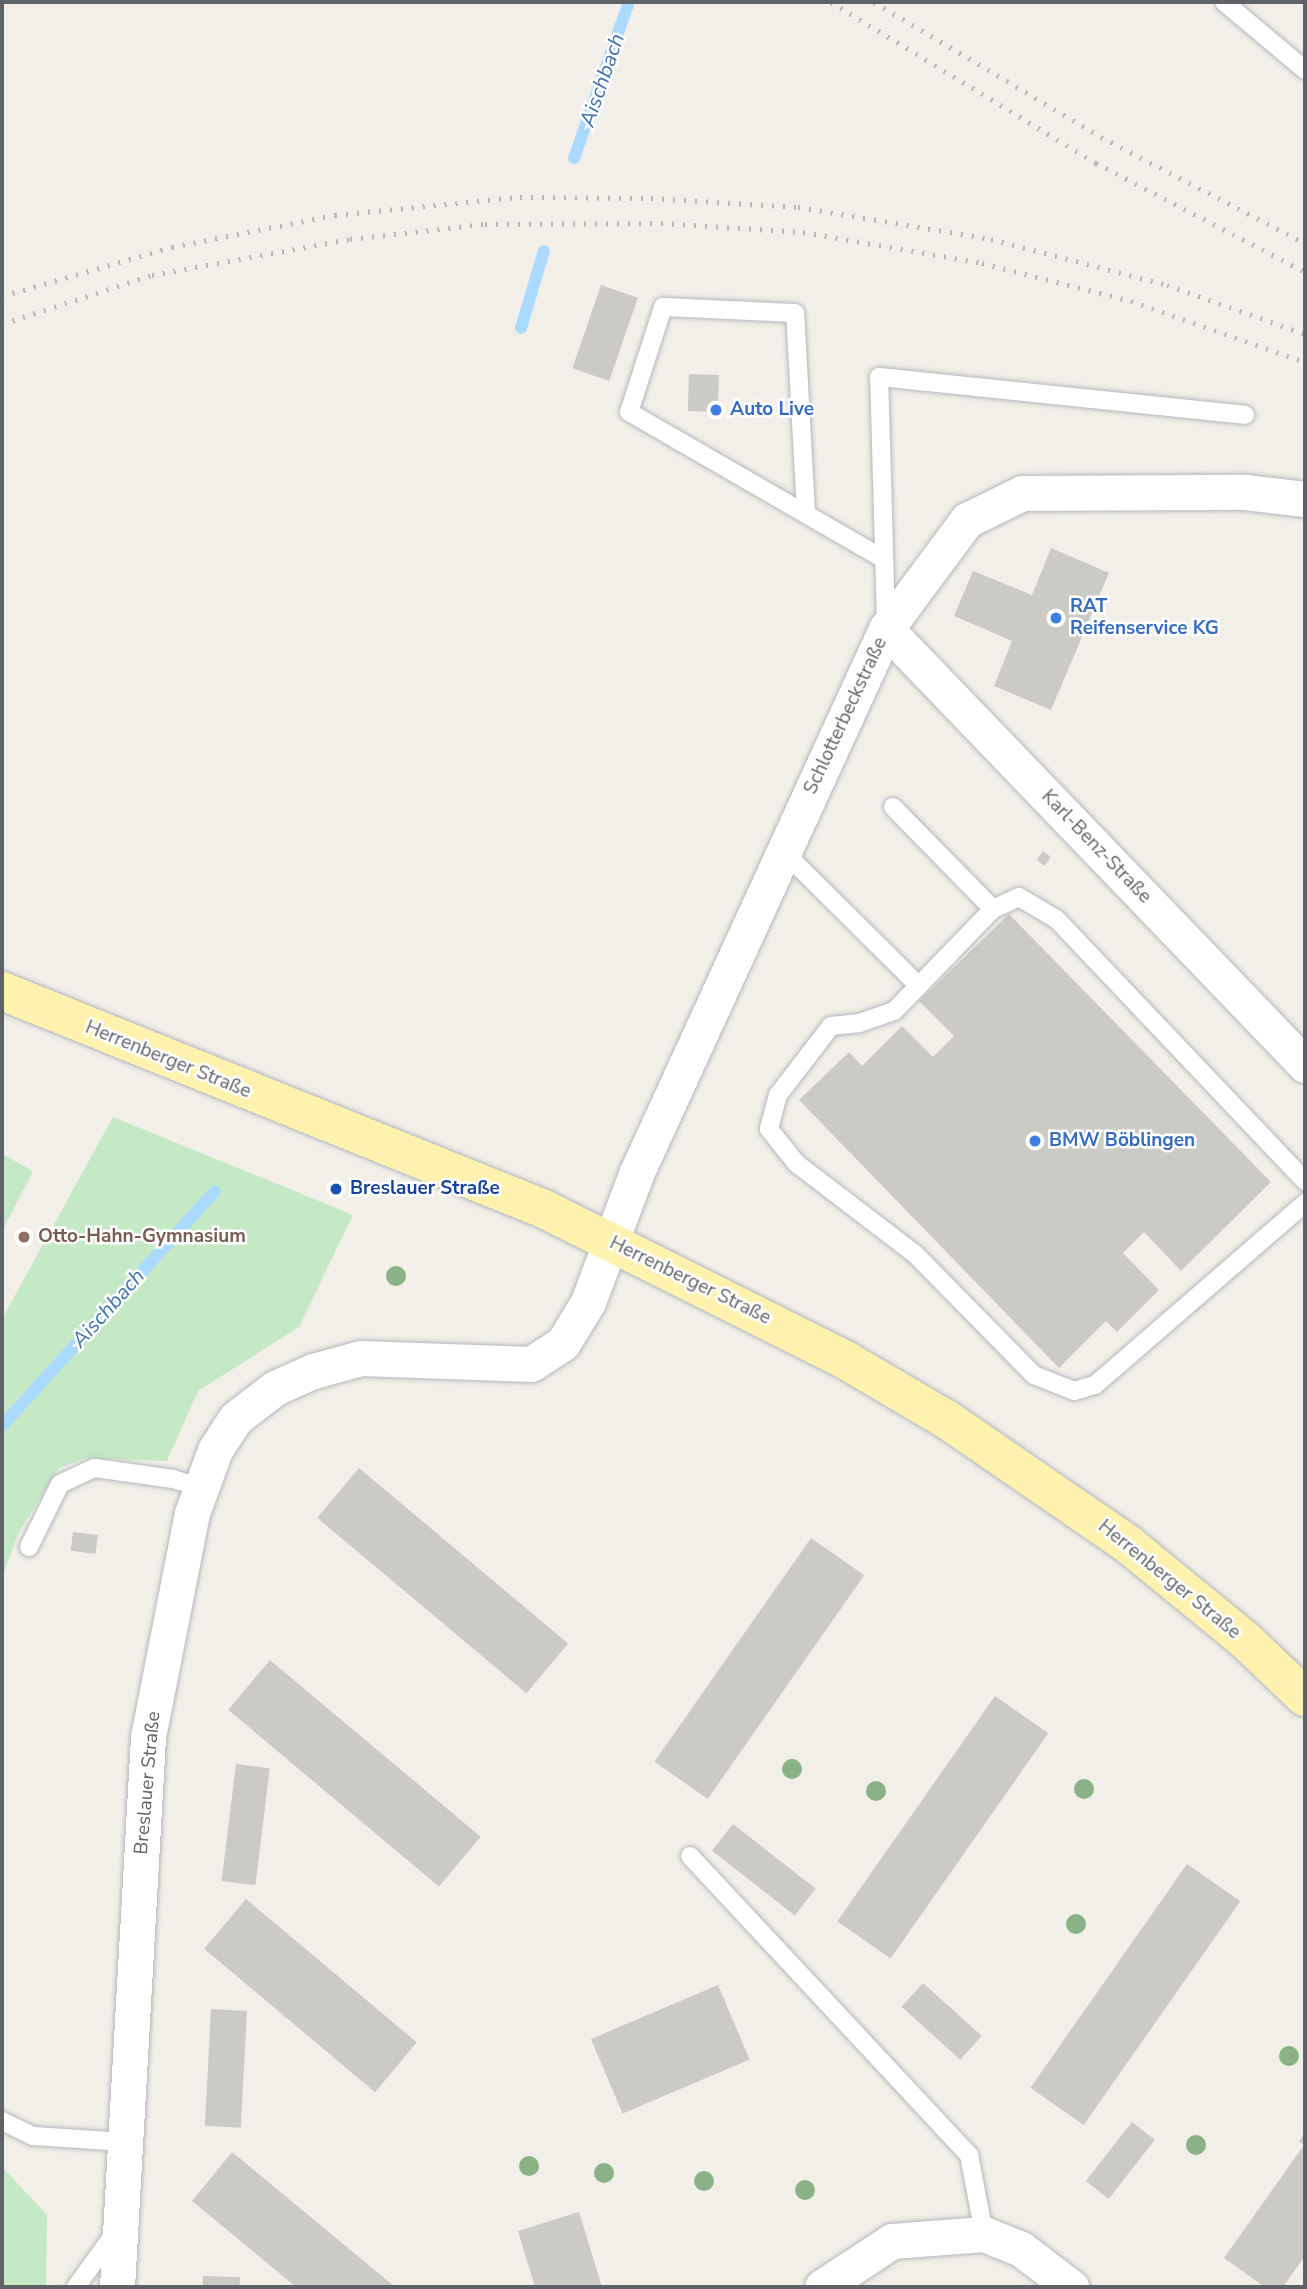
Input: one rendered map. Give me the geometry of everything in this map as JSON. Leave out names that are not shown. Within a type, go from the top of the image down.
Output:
[{"type":"main road","name":"Herrenberger Straße","points":[[2,991],[230,1087],[490,1187],[610,1241],[836,1355],[946,1419],[1129,1545],[1244,1639],[1305,1697]]},
{"type":"street","name":"Schlotterbeckstraße","points":[[610,1241],[886,629],[967,520],[1021,493],[1245,492],[1305,499]]},
{"type":"street","name":"Karl-Benz-Straße","points":[[886,629],[1305,1065]]},
{"type":"street","name":"Breslauer Straße","points":[[117,2287],[117,2231],[126,2142],[148,1737],[200,1487],[236,1418],[275,1388],[313,1371],[361,1358],[531,1364],[563,1343],[579,1320],[610,1241]]},
{"type":"street","points":[[822,2287],[892,2241],[984,2234],[1021,2249],[1071,2287]]},
{"type":"lane","points":[[1224,2],[1305,70]]},
{"type":"lane","points":[[806,513],[795,313],[663,307],[629,412],[884,559]]},
{"type":"lane","points":[[886,629],[879,377],[1245,415]]},
{"type":"lane","points":[[893,807],[993,909]]},
{"type":"lane","points":[[784,852],[919,986]]},
{"type":"lane","points":[[1305,1181],[1056,919],[1019,897],[993,909],[894,1012],[860,1023],[831,1026],[778,1095],[769,1129],[796,1163],[915,1254],[1034,1375],[1074,1391],[1095,1385],[1305,1203]]},
{"type":"lane","points":[[29,1547],[60,1484],[94,1468],[200,1487]]},
{"type":"lane","points":[[690,1856],[969,2155],[984,2234]]},
{"type":"lane","points":[[2,2121],[33,2136],[126,2142]]},
{"type":"lane","points":[[76,2287],[117,2231]]},
{"type":"green space","points":[[113,1117],[353,1215],[299,1327],[198,1391],[167,1461],[86,1458],[59,1468],[19,1532],[2,1577],[2,1319]]},
{"type":"green space","points":[[2,1154],[33,1171],[2,1231]]},
{"type":"green space","points":[[2,2167],[47,2215],[46,2287],[2,2287]]},
{"type":"building","points":[[601,285],[638,298],[609,381],[572,368]]},
{"type":"building","points":[[689,374],[719,375],[718,412],[688,411]]},
{"type":"building","name":"RAT Reifenservice KG","points":[[1051,548],[1109,573],[1051,710],[994,686],[1012,641],[954,616],[973,571],[1032,595]]},
{"type":"building","points":[[1043,851],[1051,857],[1044,866],[1036,860]]},
{"type":"building","name":"BMW Böblingen","points":[[1009,914],[1271,1182],[1181,1271],[1144,1232],[1123,1253],[1159,1290],[1117,1332],[1106,1321],[1059,1368],[799,1100],[849,1052],[862,1066],[902,1026],[933,1057],[954,1036],[919,1001]]},
{"type":"building","points":[[359,1468],[568,1643],[526,1693],[317,1518]]},
{"type":"building","points":[[73,1532],[98,1535],[95,1554],[71,1551]]},
{"type":"building","points":[[811,1538],[864,1575],[708,1799],[654,1762]]},
{"type":"building","points":[[270,1660],[481,1837],[439,1887],[228,1710]]},
{"type":"building","points":[[995,1696],[1048,1733],[891,1959],[837,1921]]},
{"type":"building","points":[[236,1764],[270,1768],[255,1885],[222,1881]]},
{"type":"building","points":[[733,1824],[816,1889],[795,1915],[712,1851]]},
{"type":"building","points":[[1187,1864],[1240,1901],[1084,2125],[1030,2088]]},
{"type":"building","points":[[246,1899],[417,2042],[375,2092],[204,1949]]},
{"type":"building","points":[[923,1983],[982,2036],[960,2060],[902,2007]]},
{"type":"building","points":[[718,1985],[750,2060],[623,2113],[591,2039]]},
{"type":"building","points":[[211,2009],[247,2011],[241,2128],[205,2126]]},
{"type":"building","points":[[1132,2122],[1155,2140],[1109,2199],[1086,2181]]},
{"type":"building","points":[[1305,2133],[1305,2256],[1283,2287],[1265,2287],[1224,2258],[1304,2145],[1299,2141]]},
{"type":"building","points":[[232,2152],[395,2287],[296,2287],[192,2201]]},
{"type":"building","points":[[579,2212],[602,2287],[535,2287],[518,2231]]},
{"type":"building","points":[[203,2276],[240,2277],[240,2287],[203,2287]]},
{"type":"waterway","name":"Aischbach","points":[[574,158],[629,2]]},
{"type":"waterway","name":"Aischbach","points":[[521,328],[544,251]]},
{"type":"waterway","name":"Aischbach","points":[[2,1426],[215,1191]]},
{"type":"railway","points":[[831,2],[1096,163],[1305,272]]},
{"type":"railway","points":[[874,2],[1101,137],[1305,243]]},
{"type":"railway","points":[[2,296],[172,247],[335,215],[520,197],[651,198],[798,207],[991,239],[1167,285],[1305,334]]},
{"type":"railway","points":[[2,324],[152,275],[350,239],[485,224],[661,223],[803,232],[982,263],[1131,301],[1305,362]]},
{"type":"place","name":"Auto Live","points":[[716,410]]},
{"type":"place","name":"RAT Reifenservice KG","points":[[1056,618]]},
{"type":"place","name":"BMW Böblingen","points":[[1035,1141]]},
{"type":"place","name":"Breslauer Straße","points":[[336,1189]]},
{"type":"place","name":"Otto-Hahn-Gymnasium","points":[[24,1237]]}]
